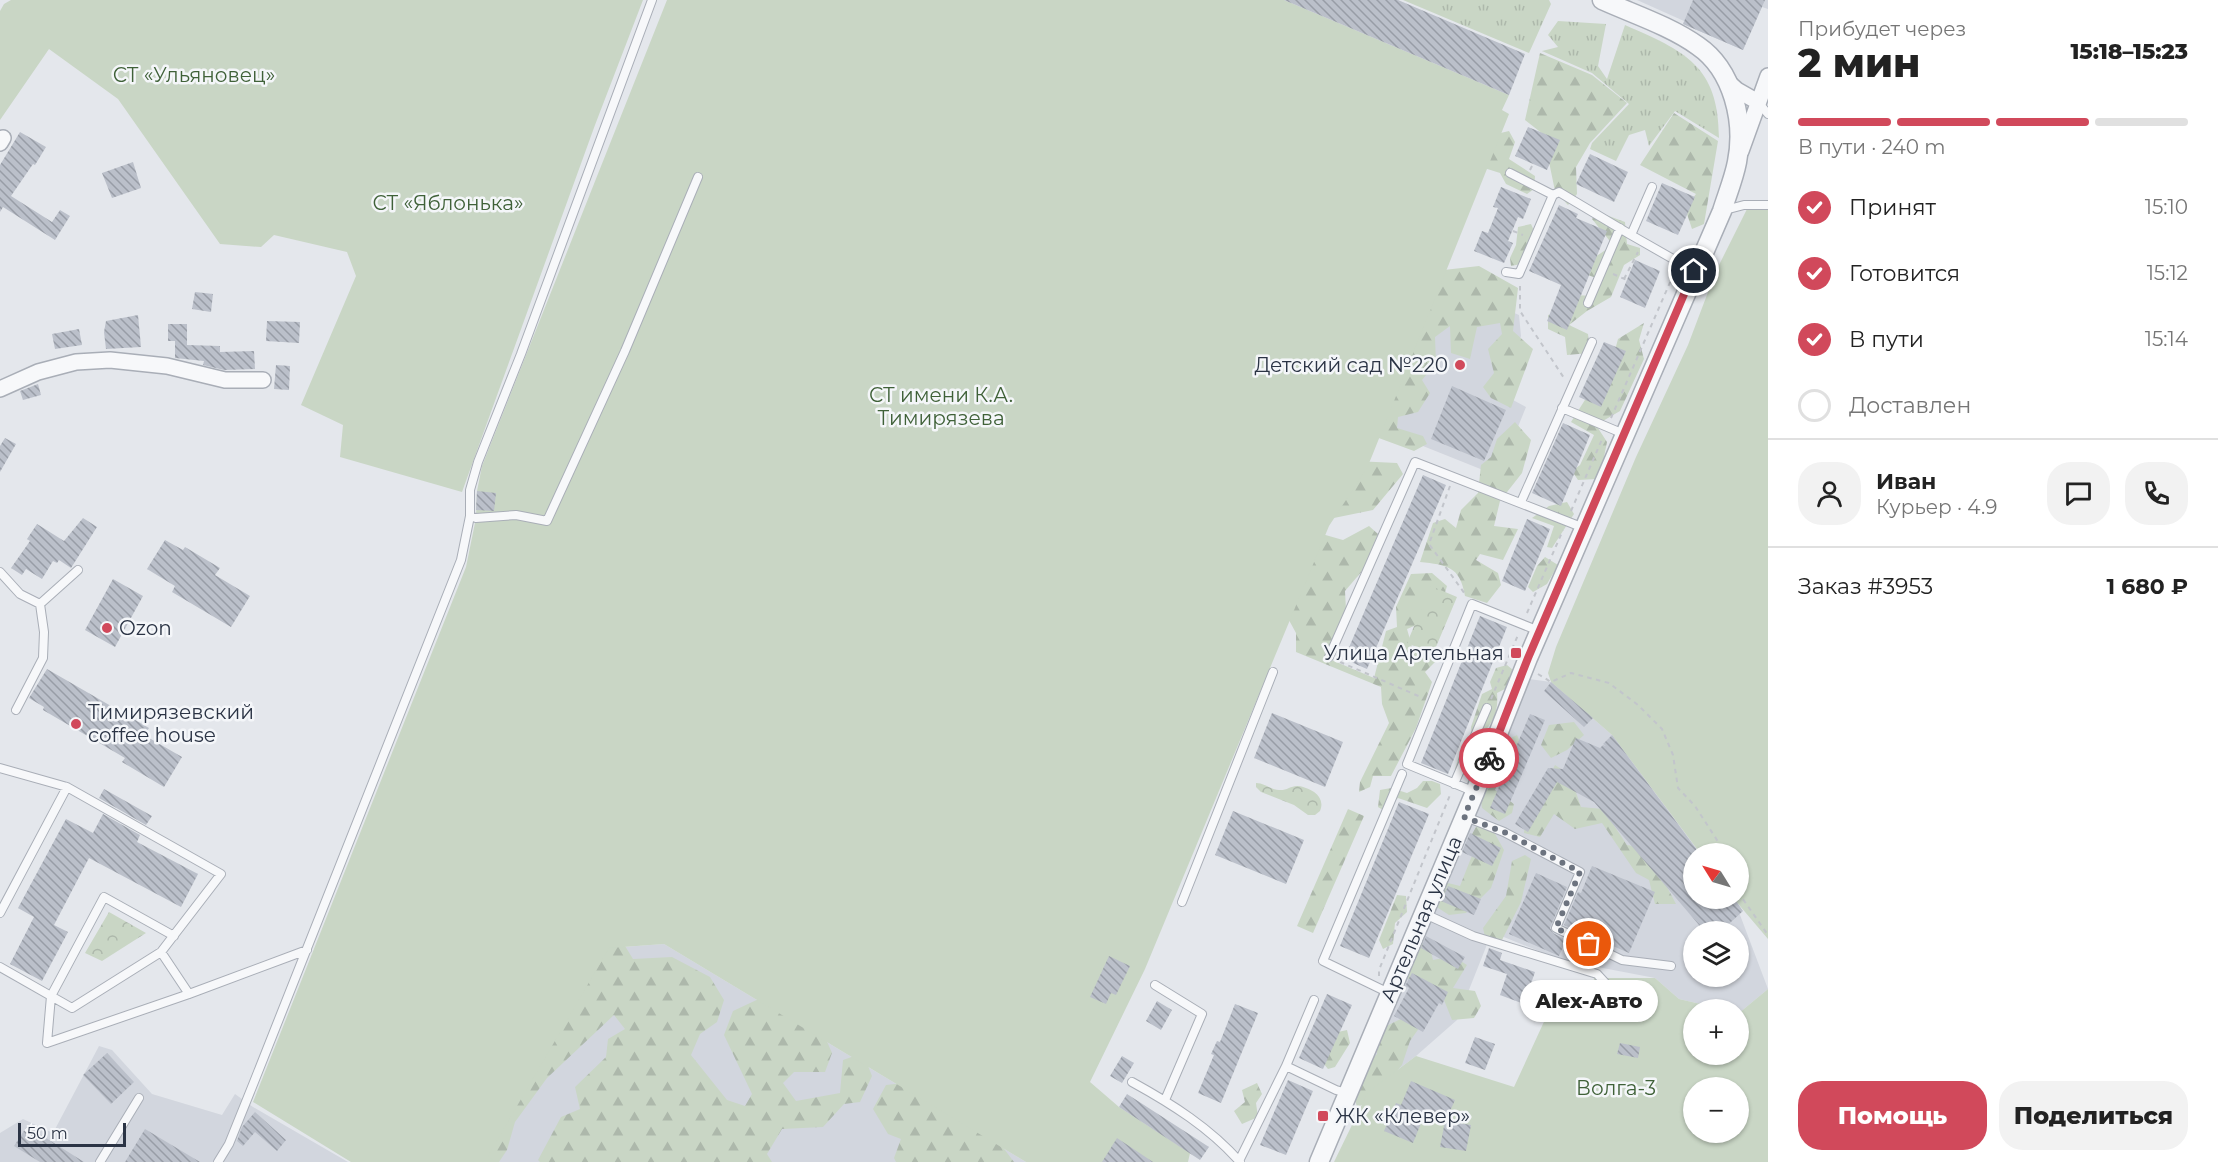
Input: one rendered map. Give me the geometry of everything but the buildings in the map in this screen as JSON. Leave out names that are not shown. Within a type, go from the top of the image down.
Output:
[{"type":"street","points":[[1602,0],[1696,44],[1722,69],[1728,82],[1738,120],[1737,162]]},
{"type":"street","name":"Артельная улица","points":[[1318,1162],[1625,435],[1686,267],[1722,211],[1737,162],[1763,108],[1768,76]]},
{"type":"street","points":[[1728,82],[1763,108]]},
{"type":"street","points":[[0,389],[38,372],[76,362],[110,360],[167,366],[225,380],[263,380]]},
{"type":"lane","points":[[218,1162],[229,1144],[461,560],[470,516],[470,490],[478,462],[652,0]]},
{"type":"lane","points":[[1510,173],[1553,195]]},
{"type":"lane","points":[[470,516],[476,518],[516,515],[547,521],[625,351],[698,177]]},
{"type":"lane","points":[[1631,235],[1652,188]]},
{"type":"lane","points":[[1506,272],[1520,274],[1553,195],[1559,192],[1686,267]]},
{"type":"lane","points":[[1722,211],[1744,205],[1768,205]]},
{"type":"lane","points":[[1588,303],[1620,228]]},
{"type":"lane","points":[[1521,502],[1592,342]]},
{"type":"lane","points":[[1562,408],[1625,435]]},
{"type":"lane","points":[[1329,657],[1415,462],[1585,529]]},
{"type":"lane","points":[[40,604],[78,570]]},
{"type":"lane","points":[[0,572],[20,594],[40,604]]},
{"type":"lane","points":[[16,710],[43,658],[44,632],[40,604]]},
{"type":"lane","points":[[1475,792],[1407,764],[1432,702],[1472,604],[1540,632]]},
{"type":"lane","points":[[1182,902],[1273,672]]},
{"type":"lane","points":[[1454,784],[1486,708]]},
{"type":"lane","points":[[0,768],[67,787],[221,874],[161,951],[72,1008],[0,968]]},
{"type":"lane","points":[[1389,993],[1323,961],[1402,774]]},
{"type":"lane","points":[[0,913],[67,787]]},
{"type":"lane","points":[[1464,817],[1504,832],[1580,872],[1556,928],[1622,960],[1671,966]]},
{"type":"lane","points":[[174,936],[104,897],[51,996],[47,1042],[189,994],[307,950]]},
{"type":"lane","points":[[1424,913],[1473,936],[1597,974],[1608,987],[1605,1012]]},
{"type":"lane","points":[[161,951],[189,994]]},
{"type":"lane","points":[[1155,985],[1202,1014],[1165,1100]]},
{"type":"lane","points":[[1132,1083],[1165,1100],[1223,1142],[1239,1162],[1286,1066],[1314,1000]]},
{"type":"lane","points":[[1286,1066],[1347,1093]]},
{"type":"lane","points":[[100,1162],[139,1098]]},
{"type":"path","points":[[1602,270],[1625,280],[1643,242]]},
{"type":"path","points":[[1486,708],[1607,427],[1686,267]]},
{"type":"path","points":[[1520,274],[1520,311],[1571,389]]},
{"type":"path","points":[[1450,484],[1429,544],[1472,604]]},
{"type":"path","points":[[1329,657],[1432,702]]},
{"type":"path","points":[[1534,671],[1551,682],[1571,673],[1609,683],[1638,705],[1662,729],[1673,755],[1678,788],[1695,806],[1719,843]]},
{"type":"path","points":[[1749,908],[1768,935]]},
{"type":"shaded area","points":[[1637,0],[1768,0],[1768,9],[1762,7],[1743,50],[1683,24],[1684,21]]},
{"type":"shaded area","name":"Детский сад №220","points":[[1442,281],[1519,315],[1521,336],[1502,394],[1526,407],[1498,476],[1383,430]]},
{"type":"shaded area","points":[[1529,679],[1551,682],[1612,735],[1693,843],[1683,843],[1683,909],[1738,909],[1742,921],[1683,921],[1683,987],[1749,987],[1749,939],[1768,989],[1749,1005],[1749,999],[1683,1000],[1655,978],[1561,960],[1489,931],[1486,947],[1457,1020],[1416,1056],[1368,1092],[1358,1086]]},
{"type":"shaded area","points":[[664,944],[1026,1162],[495,1162],[488,1156],[610,948]]},
{"type":"shaded area","points":[[99,1046],[112,1050],[152,1094],[222,1115],[235,1094],[253,1107],[348,1162],[0,1162],[0,1133],[23,1119],[53,1133]]},
{"type":"green space","points":[[11,0],[643,0],[595,125],[462,492],[340,457],[343,425],[301,405],[356,276],[347,252],[274,235],[261,247],[220,244],[118,99],[49,49],[0,120],[0,11],[4,4]]},
{"type":"green space","name":"СТ имени К.А. Тимирязева","points":[[667,0],[1284,0],[1509,95],[1502,110],[1509,114],[1367,468],[1329,526],[1145,969],[1090,1082],[1119,1107],[1190,1153],[1188,1162],[1026,1162],[664,944],[609,948],[488,1156],[495,1162],[351,1162],[253,1102],[466,567],[476,518],[477,491],[482,466]]},
{"type":"green space","points":[[1403,0],[1549,0],[1551,4],[1529,53]]},
{"type":"green space","points":[[1558,21],[1606,24],[1598,66],[1607,79],[1625,25],[1681,53],[1705,77],[1713,93],[1719,138],[1675,111],[1649,146],[1645,130],[1629,135],[1616,161],[1590,149],[1592,143],[1629,104],[1592,73],[1542,51],[1558,47],[1548,35]]},
{"type":"green space","points":[[1540,53],[1592,75],[1627,103],[1590,143],[1576,167],[1577,194],[1568,205],[1555,191],[1548,157],[1553,142],[1525,120]]},
{"type":"green space","points":[[1674,113],[1718,141],[1704,224],[1692,229],[1685,208],[1696,194],[1640,165]]},
{"type":"green space","points":[[1509,131],[1515,142],[1509,159],[1535,176],[1534,189],[1527,194],[1506,184],[1500,173],[1481,167],[1484,137]]},
{"type":"green space","points":[[1747,209],[1768,209],[1768,939],[1742,909],[1749,909],[1749,843],[1693,843],[1612,735],[1551,682],[1548,673],[1556,647],[1636,457],[1688,345],[1716,271]]},
{"type":"green space","points":[[1598,212],[1625,222],[1627,244],[1640,248],[1640,255],[1624,265],[1611,297],[1569,325],[1588,334],[1590,353],[1567,355],[1565,337],[1548,329],[1548,315],[1565,310],[1574,295],[1593,296],[1601,280],[1583,273],[1583,265],[1613,245],[1592,219]]},
{"type":"green space","points":[[1531,224],[1538,240],[1526,263],[1511,266],[1510,258],[1516,245],[1518,227]]},
{"type":"green space","points":[[1479,266],[1518,288],[1513,331],[1533,349],[1511,408],[1491,398],[1483,387],[1494,373],[1488,349],[1502,334],[1500,323],[1477,327],[1470,359],[1451,353],[1450,326],[1435,337],[1436,363],[1422,380],[1430,393],[1418,412],[1398,417],[1397,428],[1423,436],[1427,444],[1414,451],[1376,437],[1435,271]]},
{"type":"green space","points":[[1644,323],[1639,340],[1644,359],[1620,411],[1596,425],[1607,442],[1597,479],[1578,480],[1572,471],[1580,465],[1594,435],[1571,422],[1614,354],[1618,339]]},
{"type":"green space","points":[[1515,422],[1531,440],[1522,473],[1500,501],[1494,526],[1518,529],[1503,560],[1480,554],[1476,560],[1498,573],[1501,585],[1487,603],[1465,596],[1460,578],[1451,569],[1438,564],[1420,562],[1433,523],[1445,519],[1456,528],[1461,510],[1478,493],[1481,465],[1491,457],[1497,439]]},
{"type":"green space","points":[[1355,461],[1397,463],[1403,474],[1373,510],[1324,520]]},
{"type":"green space","points":[[1567,502],[1574,514],[1552,548],[1547,547],[1554,526],[1532,518],[1549,506]]},
{"type":"green space","points":[[1369,526],[1378,534],[1363,570],[1345,591],[1346,610],[1327,658],[1374,678],[1386,631],[1397,627],[1396,607],[1411,574],[1432,573],[1447,586],[1438,616],[1407,629],[1413,650],[1443,651],[1425,672],[1432,682],[1416,728],[1391,776],[1373,776],[1370,787],[1359,792],[1360,782],[1389,723],[1382,704],[1381,687],[1296,652],[1296,633],[1284,611],[1315,532],[1343,540]]},
{"type":"green space","points":[[1545,557],[1558,565],[1547,584],[1533,592],[1528,587],[1537,566]]},
{"type":"green space","points":[[1431,586],[1457,597],[1433,654],[1407,643]]},
{"type":"green space","points":[[1507,665],[1513,670],[1507,688],[1497,693],[1497,707],[1493,719],[1477,739],[1479,755],[1474,771],[1461,776],[1455,769],[1461,750],[1472,738],[1471,727],[1482,694],[1492,689],[1490,682],[1496,668]]},
{"type":"green space","points":[[1574,722],[1584,735],[1567,750],[1551,758],[1541,745],[1549,725]]},
{"type":"green space","points":[[1517,735],[1526,755],[1509,759],[1495,790],[1514,804],[1512,813],[1499,821],[1482,808],[1479,788],[1496,745]]},
{"type":"green space","points":[[1555,765],[1570,775],[1581,807],[1603,809],[1627,845],[1647,849],[1676,904],[1655,904],[1649,880],[1636,873],[1602,823],[1575,829],[1554,814],[1540,837],[1524,833],[1525,822]]},
{"type":"green space","points":[[1423,781],[1440,784],[1441,794],[1427,808],[1398,798],[1383,810],[1378,807],[1380,790],[1391,788],[1407,793],[1417,788]]},
{"type":"green space","points":[[1256,783],[1276,790],[1296,786],[1308,789],[1319,797],[1320,811],[1315,815],[1308,815],[1294,805],[1261,792],[1256,787]]},
{"type":"green space","points":[[1348,809],[1364,816],[1313,933],[1297,926]]},
{"type":"green space","points":[[1477,825],[1494,832],[1504,850],[1491,888],[1466,913],[1449,915],[1432,904],[1435,892],[1448,883],[1460,886],[1473,853],[1471,836]]},
{"type":"green space","points":[[1525,855],[1531,859],[1521,902],[1502,940],[1485,937],[1483,928],[1506,896],[1512,861]]},
{"type":"green space","points":[[1397,895],[1406,896],[1407,912],[1395,923],[1393,944],[1383,949],[1379,940]]},
{"type":"green space","points":[[109,912],[146,933],[102,961],[85,953]]},
{"type":"green space","points":[[622,941],[633,959],[672,957],[710,977],[724,1000],[717,1022],[700,1034],[691,1055],[727,1100],[745,1106],[752,1094],[724,1035],[733,1011],[765,996],[822,1030],[832,1053],[825,1072],[794,1072],[783,1083],[796,1101],[840,1093],[843,1060],[863,1053],[872,1076],[860,1102],[844,1104],[823,1127],[782,1129],[767,1154],[772,1162],[540,1162],[538,1160],[561,1117],[580,1109],[575,1087],[606,1057],[608,1039],[625,1029],[614,1015],[547,1078],[515,1122],[507,1150],[499,1162],[477,1162],[593,944]]},
{"type":"green space","points":[[1413,943],[1429,944],[1433,960],[1453,956],[1467,965],[1453,988],[1475,991],[1481,1006],[1474,1018],[1452,1020],[1442,995],[1414,988],[1402,969]]},
{"type":"green space","name":"Волга-3","points":[[1594,978],[1655,978],[1683,1000],[1683,1065],[1749,1065],[1749,1005],[1768,989],[1768,1162],[1334,1162],[1368,1092],[1416,1056],[1514,1087],[1548,1013],[1590,1018]]},
{"type":"green space","points":[[1411,1014],[1422,1024],[1410,1041],[1402,1065],[1371,1101],[1357,1107],[1353,1092],[1361,1070],[1377,1054],[1376,1031]]},
{"type":"green space","points":[[1347,1030],[1350,1043],[1335,1067],[1328,1069],[1319,1058],[1329,1034]]},
{"type":"green space","points":[[912,1082],[989,1129],[1014,1162],[896,1162],[894,1158],[901,1139],[888,1134],[873,1109],[886,1085]]},
{"type":"green space","points":[[1257,1083],[1262,1094],[1256,1103],[1258,1117],[1242,1124],[1234,1111],[1245,1102],[1242,1090]]},
{"type":"way so far","points":[[1489,758],[1464,817],[1504,832],[1580,872],[1556,928],[1589,944]]},
{"type":"place","name":"Детский сад №220","points":[[1460,365]]},
{"type":"place","name":"Ozon","points":[[107,628]]},
{"type":"place","name":"Улица Артельная","points":[[1516,653]]},
{"type":"place","name":"Тимирязевский coffee house","points":[[76,724]]},
{"type":"place","name":"Alex-Авто","points":[[1589,944]]},
{"type":"place","name":"ЖК «Клевер»","points":[[1323,1116]]},
{"type":"route","points":[[1489,758],[1528,658],[1563,581],[1694,271]]},
{"type":"park label","name":"СТ «Ульяновец»","points":[[194,75]]},
{"type":"park label","name":"СТ «Яблонька»","points":[[448,203]]}]
